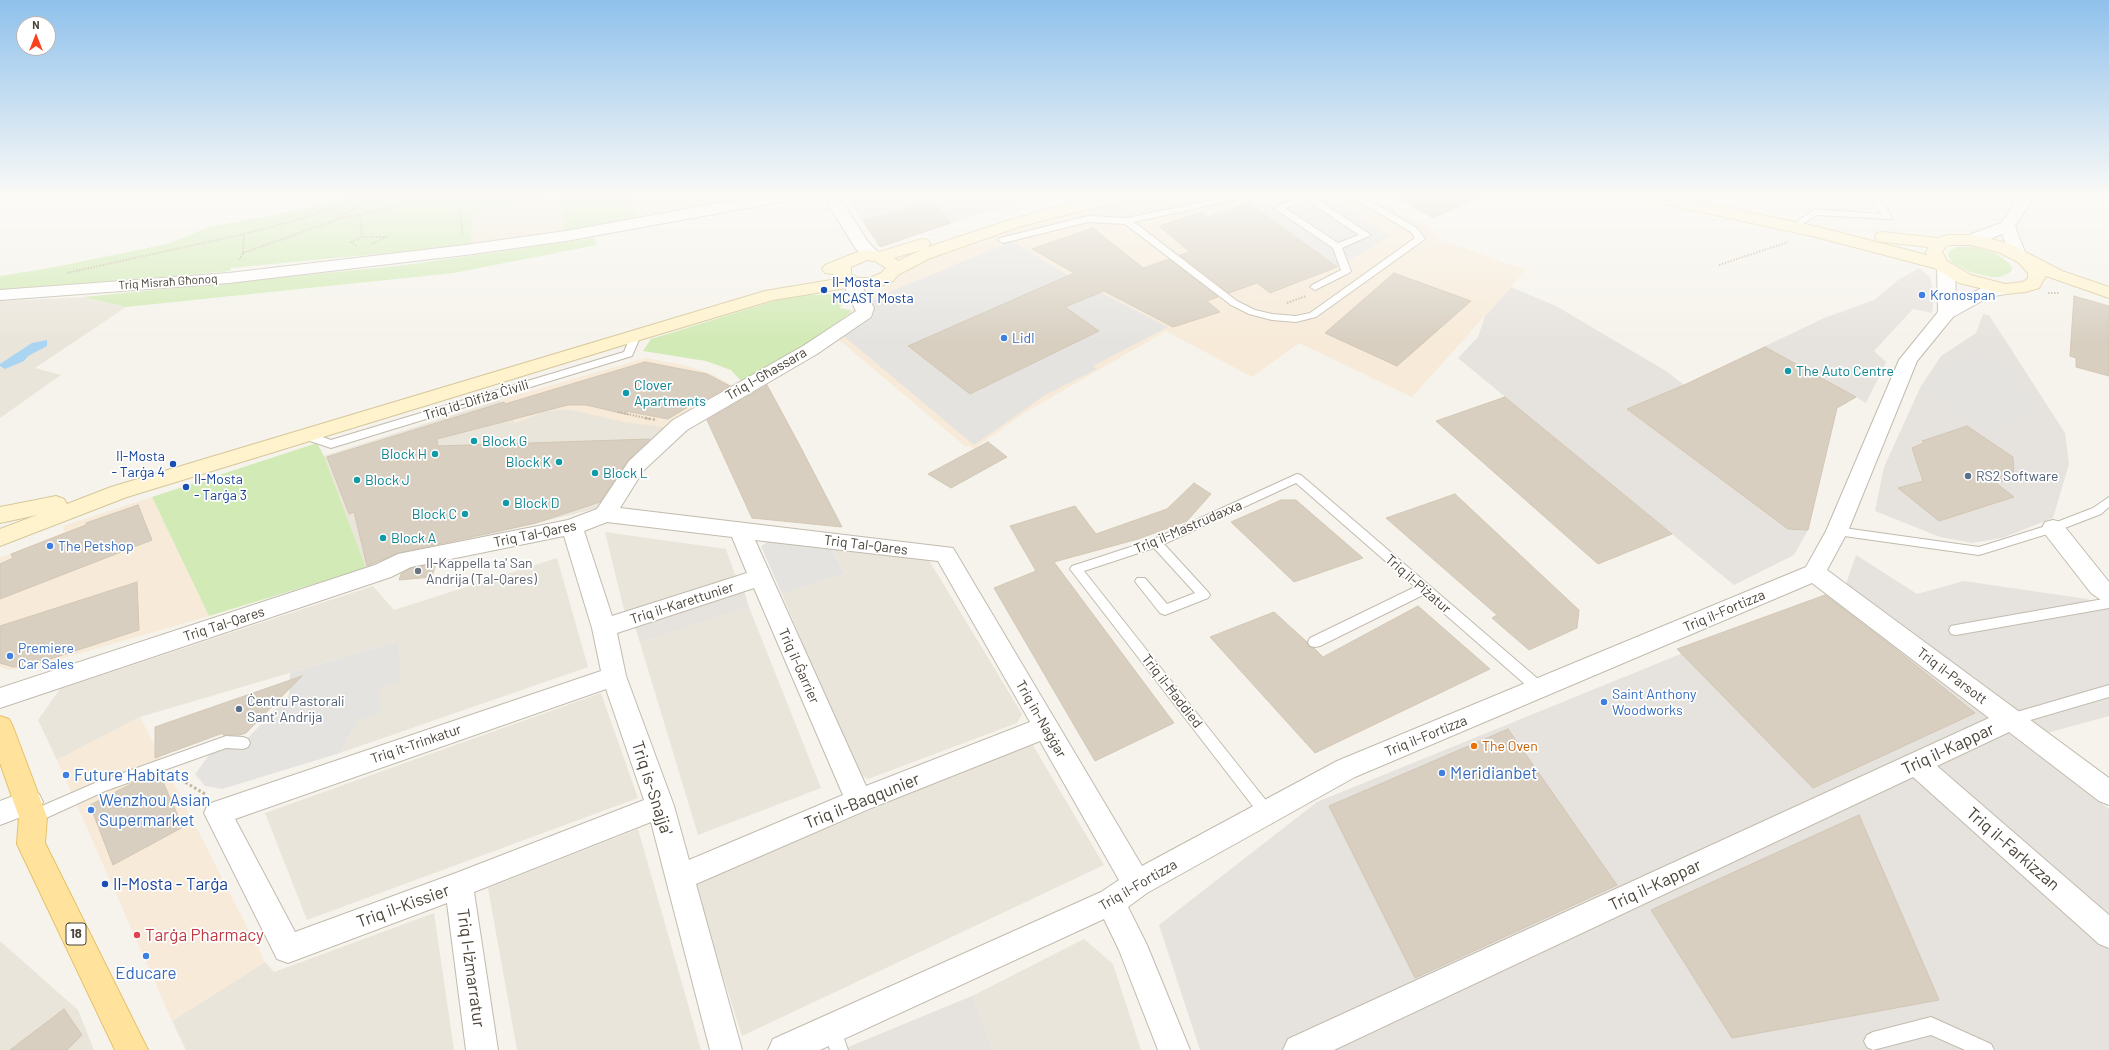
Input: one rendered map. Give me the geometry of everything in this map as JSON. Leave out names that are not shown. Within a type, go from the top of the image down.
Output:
[{"type":"main road","name":"Triq id-Difiża Ċivili","points":[[771,295],[812,276],[872,252],[903,245]]},
{"type":"main road","name":"Triq id-Difiża Ċivili","points":[[0,538],[119,492],[636,334],[771,295],[854,283],[874,283],[887,277],[892,271],[922,255],[951,245]]},
{"type":"main road","points":[[1868,245],[1943,267],[1978,284],[2005,289],[2017,289],[2033,284],[2109,294]]},
{"type":"main road","points":[[1939,245],[1934,252],[1943,267]]},
{"type":"main road","points":[[1993,245],[2021,257],[2056,275],[2109,294]]},
{"type":"main road","points":[[872,252],[887,260],[892,265],[892,271]]},
{"type":"main road","points":[[2021,257],[2037,272],[2037,279],[2033,284]]},
{"type":"main road","points":[[847,263],[841,271],[843,276],[854,283]]},
{"type":"main road","name":"Triq id-Difiża Ċivili","points":[[0,515],[119,492]]},
{"type":"main road","name":"18","points":[[0,727],[31,809],[31,844],[132,1050]]},
{"type":"street","name":"Triq Misraħ Għonoq","points":[[0,295],[229,278],[364,256],[465,250],[501,245]]},
{"type":"street","points":[[867,245],[872,252]]},
{"type":"street","points":[[2016,245],[2021,257]]},
{"type":"street","points":[[1943,267],[1947,313]]},
{"type":"street","points":[[854,283],[855,290],[865,311]]},
{"type":"street","points":[[865,311],[874,283]]},
{"type":"street","points":[[1814,573],[1837,531],[1908,360],[1947,313],[1984,292],[2005,289]]},
{"type":"street","name":"Triq l-Għassara","points":[[604,514],[636,466],[680,425],[810,350],[865,311]]},
{"type":"street","name":"Triq Tal-Qares","points":[[0,698],[383,571],[406,560],[572,527],[604,514],[945,554]]},
{"type":"street","name":"Triq is-Snajja'","points":[[572,527],[604,628],[614,676],[660,806],[726,1050]]},
{"type":"street","points":[[2053,528],[2099,587],[2109,594]]},
{"type":"street","name":"Triq il-Ġarrier","points":[[740,530],[859,801]]},
{"type":"street","name":"Triq in-Naġġar","points":[[945,554],[1137,884]]},
{"type":"street","name":"Triq il-Fortizza","points":[[784,1050],[836,1039],[1111,902],[1137,884],[1346,769],[1814,573]]},
{"type":"street","name":"Triq il-Parsott","points":[[1814,573],[2109,793]]},
{"type":"street","name":"Triq il-Karettunier","points":[[604,628],[760,578]]},
{"type":"street","name":"Triq it-Trinkatur","points":[[228,809],[614,676]]},
{"type":"street","name":"Triq il-Kappar","points":[[1299,1050],[2010,720]]},
{"type":"street","name":"Triq il-Baqqunier","points":[[679,878],[859,801],[1046,727]]},
{"type":"street","name":"Triq il-Farkizzan","points":[[1916,764],[2109,934]]},
{"type":"street","name":"Triq il-Kissier","points":[[228,809],[288,949],[459,885],[660,806]]},
{"type":"street","points":[[0,813],[31,809]]},
{"type":"street","name":"Triq l-Iżmarratur","points":[[459,885],[482,1050]]},
{"type":"street","points":[[1111,902],[1132,945],[1174,1050]]},
{"type":"lane","points":[[1158,245],[1234,303],[1252,312],[1272,317],[1296,319],[1313,316],[1412,245]]},
{"type":"lane","points":[[1313,290],[1346,271],[1337,247],[1334,245]]},
{"type":"lane","points":[[1337,247],[1342,245]]},
{"type":"lane","name":"Triq il-Mastrudaxxa","points":[[1076,569],[1156,543],[1297,478]]},
{"type":"lane","name":"Triq il-Piżatur","points":[[1297,478],[1423,589],[1540,689]]},
{"type":"lane","points":[[1837,531],[1979,551],[2053,528],[2097,511],[2109,501]]},
{"type":"lane","points":[[1141,580],[1165,610],[1204,595],[1156,543]]},
{"type":"lane","name":"Triq il-Ħaddied","points":[[1076,569],[1267,813]]},
{"type":"lane","points":[[1316,642],[1423,589]]},
{"type":"lane","points":[[1956,630],[2109,603]]},
{"type":"lane","points":[[2010,720],[2109,691]]},
{"type":"lane","points":[[31,809],[100,787],[226,742],[243,744]]},
{"type":"lane","points":[[1873,1041],[1931,1026],[1985,1050]]},
{"type":"path","points":[[64,273],[193,245]]},
{"type":"path","points":[[244,245],[244,253],[266,245]]},
{"type":"path","points":[[353,245],[364,256],[377,245]]},
{"type":"path","points":[[464,245],[465,250]]},
{"type":"path","points":[[1719,265],[1747,257],[1771,245]]},
{"type":"path","points":[[1285,304],[1313,290]]},
{"type":"path","points":[[618,412],[680,425]]},
{"type":"path","points":[[181,758],[183,781],[228,809]]},
{"type":"shaded area","points":[[960,245],[1456,245],[1526,270],[1412,397],[1299,343],[1252,377],[1166,331],[1024,413],[974,449],[969,445],[966,447],[826,329],[932,254]]},
{"type":"shaded area","points":[[1002,245],[1019,245],[1069,276],[1168,327],[1093,366],[1097,369],[1045,395],[974,445],[833,327],[878,297]],"holes":[[[1065,307],[1099,331],[970,394],[908,347]]]},
{"type":"shaded area","points":[[1306,245],[1375,245],[1337,267]]},
{"type":"shaded area","points":[[1919,268],[1930,277],[1934,297],[1932,313],[1913,309],[1874,351],[1886,362],[1866,403],[1856,397],[1837,408],[1808,530],[1794,555],[1734,585],[1458,358],[1478,337],[1485,316],[1511,287],[1556,306],[1666,371],[1684,385],[1824,318],[1874,300],[1898,280]]},
{"type":"shaded area","points":[[84,297],[126,307],[35,368],[61,375],[0,418],[0,301]]},
{"type":"shaded area","points":[[1983,314],[1989,315],[2065,433],[2069,464],[2053,518],[2002,538],[1972,543],[1940,537],[1875,511],[1884,467],[1921,386],[1941,356],[1976,333]]},
{"type":"shaded area","points":[[1985,353],[2025,379],[2011,384],[2033,397],[2022,401],[2040,413],[1986,431],[1921,386],[1948,364]]},
{"type":"shaded area","name":"Clover Apartments","points":[[646,358],[687,366],[712,374],[735,387],[672,428],[624,422],[567,409],[546,411],[515,423],[500,400]]},
{"type":"shaded area","points":[[500,400],[515,423],[546,411],[567,409],[672,428],[602,507],[401,557],[366,568],[324,456]]},
{"type":"shaded area","points":[[152,497],[209,616],[29,668],[8,670],[0,667],[0,558],[65,532],[63,526]]},
{"type":"shaded area","points":[[605,532],[726,549],[736,578],[625,614]]},
{"type":"shaded area","points":[[769,541],[831,548],[845,574],[782,594],[761,546]]},
{"type":"shaded area","points":[[831,548],[927,557],[1022,714],[1017,723],[868,779],[856,772],[782,594],[845,574]]},
{"type":"shaded area","points":[[1856,555],[1917,594],[1964,581],[2087,599],[2109,608],[2109,716],[2047,733],[1845,587]]},
{"type":"shaded area","points":[[557,558],[588,667],[340,753],[358,720],[379,687],[398,641],[140,717],[57,760],[38,720],[60,689],[373,586],[394,610]]},
{"type":"shaded area","points":[[744,591],[749,607],[640,643],[635,627]]},
{"type":"shaded area","points":[[1828,594],[2109,809],[2109,1050],[1200,1050],[1159,925],[1317,802]]},
{"type":"shaded area","points":[[749,607],[821,788],[698,835],[640,643]]},
{"type":"shaded area","points":[[398,641],[401,681],[379,687],[381,713],[358,720],[340,753],[222,789],[205,786],[195,774],[210,754],[243,743],[289,695],[290,673]]},
{"type":"shaded area","points":[[601,693],[638,798],[307,920],[265,813]]},
{"type":"shaded area","points":[[140,717],[265,962],[172,1021],[57,760]]},
{"type":"shaded area","points":[[1031,742],[1104,865],[742,1036],[694,885]]},
{"type":"shaded area","points":[[638,829],[701,1050],[517,1050],[488,888]]},
{"type":"shaded area","points":[[434,913],[454,1050],[186,1050],[172,1021],[265,962],[274,972]]},
{"type":"shaded area","points":[[1084,939],[1113,964],[1141,1050],[993,1050],[972,996]]},
{"type":"shaded area","points":[[0,941],[78,1010],[94,1050],[0,1050]]},
{"type":"shaded area","points":[[972,996],[993,1050],[841,1050]]},
{"type":"green space","points":[[162,245],[471,245],[231,268],[230,271],[0,292],[0,276],[55,267]]},
{"type":"green space","points":[[545,245],[597,245],[454,273],[126,307],[84,297],[406,265]]},
{"type":"green space","points":[[1957,247],[1975,247],[1995,253],[2009,263],[2012,268],[2011,272],[2000,277],[1991,277],[1970,272],[1953,263],[1949,258],[1948,253]]},
{"type":"green space","points":[[835,294],[846,301],[839,308],[851,310],[850,313],[803,348],[741,381],[731,370],[706,361],[643,351],[651,339],[790,296]]},
{"type":"green space","points":[[317,443],[324,456],[366,568],[209,616],[152,497]]},
{"type":"water","points":[[47,340],[47,346],[28,356],[24,361],[5,369],[0,366],[0,364],[32,343]]},
{"type":"building","points":[[1044,245],[1114,245],[1143,268],[1169,259],[1218,297],[1207,301],[1220,312],[1173,327],[1104,291],[1065,307],[1099,331],[970,394],[908,346],[1074,273],[1032,249]]},
{"type":"building","points":[[1182,245],[1307,245],[1337,267],[1270,293],[1257,283],[1229,293],[1180,255],[1190,252]]},
{"type":"building","points":[[1394,273],[1471,301],[1397,366],[1325,333]]},
{"type":"building","points":[[2074,296],[2109,306],[2109,376],[2076,367],[2076,358],[2070,356]]},
{"type":"building","points":[[1765,347],[1856,397],[1837,408],[1808,530],[1788,529],[1627,409],[1684,385]]},
{"type":"building","points":[[645,362],[707,374],[730,386],[699,403],[698,401],[668,419],[625,411],[629,415],[586,405],[568,405],[437,439],[438,446],[650,439],[628,460],[600,502],[536,523],[398,553],[367,566],[354,512],[349,514],[327,457],[504,402],[505,404]]},
{"type":"building","points":[[767,385],[842,527],[752,518],[707,420]]},
{"type":"building","points":[[1505,397],[1672,534],[1598,564],[1436,421]]},
{"type":"building","name":"RS2 Software","points":[[1967,426],[2013,457],[2014,478],[1996,483],[2014,497],[1939,521],[1898,488],[1923,481],[1912,448],[1924,443],[1922,441]]},
{"type":"building","points":[[988,442],[1007,457],[951,488],[928,474]]},
{"type":"building","points":[[1194,483],[1211,494],[1187,521],[1138,539],[1054,562],[1174,723],[1095,761],[994,588],[1036,571],[1010,526],[1075,506],[1096,534],[1167,509]]},
{"type":"building","points":[[1455,494],[1579,610],[1577,628],[1529,650],[1492,618],[1497,615],[1386,518]]},
{"type":"building","points":[[1281,500],[1296,500],[1363,558],[1294,582],[1231,522]]},
{"type":"building","points":[[138,505],[152,540],[0,599],[0,564],[13,558],[11,554],[86,525],[86,523]]},
{"type":"building","name":"Il-Kappella ta' San Andrija (Tal-Qares)","points":[[436,563],[432,577],[399,580],[401,574],[411,568]]},
{"type":"building","points":[[137,582],[139,630],[29,666],[13,667],[0,663],[0,626]]},
{"type":"building","points":[[1825,595],[1975,713],[1813,788],[1677,649]]},
{"type":"building","points":[[1418,606],[1490,669],[1315,753],[1210,637],[1274,612],[1307,642],[1309,647],[1314,648],[1323,657]]},
{"type":"building","name":"Ċentru Pastorali Sant' Andrija","points":[[302,676],[246,733],[240,735],[223,735],[223,733],[155,758],[155,727]]},
{"type":"building","points":[[1508,729],[1617,885],[1415,978],[1329,806]]},
{"type":"building","points":[[159,773],[183,827],[113,865],[90,805],[135,782]]},
{"type":"building","points":[[1859,815],[1939,1000],[1732,1038],[1651,910]]},
{"type":"building","points":[[64,1009],[82,1035],[67,1050],[10,1050]]},
{"type":"place","name":"Il-Mosta - MCAST Mosta","points":[[824,290]]},
{"type":"place","name":"Kronospan","points":[[1922,295]]},
{"type":"place","name":"Lidl","points":[[1004,338]]},
{"type":"place","name":"The Auto Centre","points":[[1788,371]]},
{"type":"place","name":"Clover Apartments","points":[[626,393]]},
{"type":"place","name":"Block G","points":[[474,441]]},
{"type":"place","name":"Block H","points":[[435,454]]},
{"type":"place","name":"Block K","points":[[559,462]]},
{"type":"place","name":"Il-Mosta - Tarġa 4","points":[[173,464]]},
{"type":"place","name":"Block L","points":[[595,473]]},
{"type":"place","name":"RS2 Software","points":[[1968,476]]},
{"type":"place","name":"Block J","points":[[357,480]]},
{"type":"place","name":"Il-Mosta - Tarġa 3","points":[[186,487]]},
{"type":"place","name":"Block D","points":[[506,503]]},
{"type":"place","name":"Block C","points":[[465,514]]},
{"type":"place","name":"Block A","points":[[383,538]]},
{"type":"place","name":"The Petshop","points":[[50,546]]},
{"type":"place","name":"Il-Kappella ta' San Andrija (Tal-Qares)","points":[[418,571]]},
{"type":"place","name":"Premiere Car Sales","points":[[10,656]]},
{"type":"place","name":"Saint Anthony Woodworks","points":[[1604,702]]},
{"type":"place","name":"Ċentru Pastorali Sant' Andrija","points":[[239,709]]},
{"type":"place","name":"The Oven","points":[[1474,746]]},
{"type":"place","name":"Meridianbet","points":[[1442,773]]},
{"type":"place","name":"Future Habitats","points":[[66,775]]},
{"type":"place","name":"Wenzhou Asian Supermarket","points":[[91,810]]},
{"type":"place","name":"Il-Mosta - Tarġa","points":[[105,884]]},
{"type":"place","name":"Tarġa Pharmacy","points":[[137,935]]},
{"type":"place","name":"Educare","points":[[146,956]]}]
